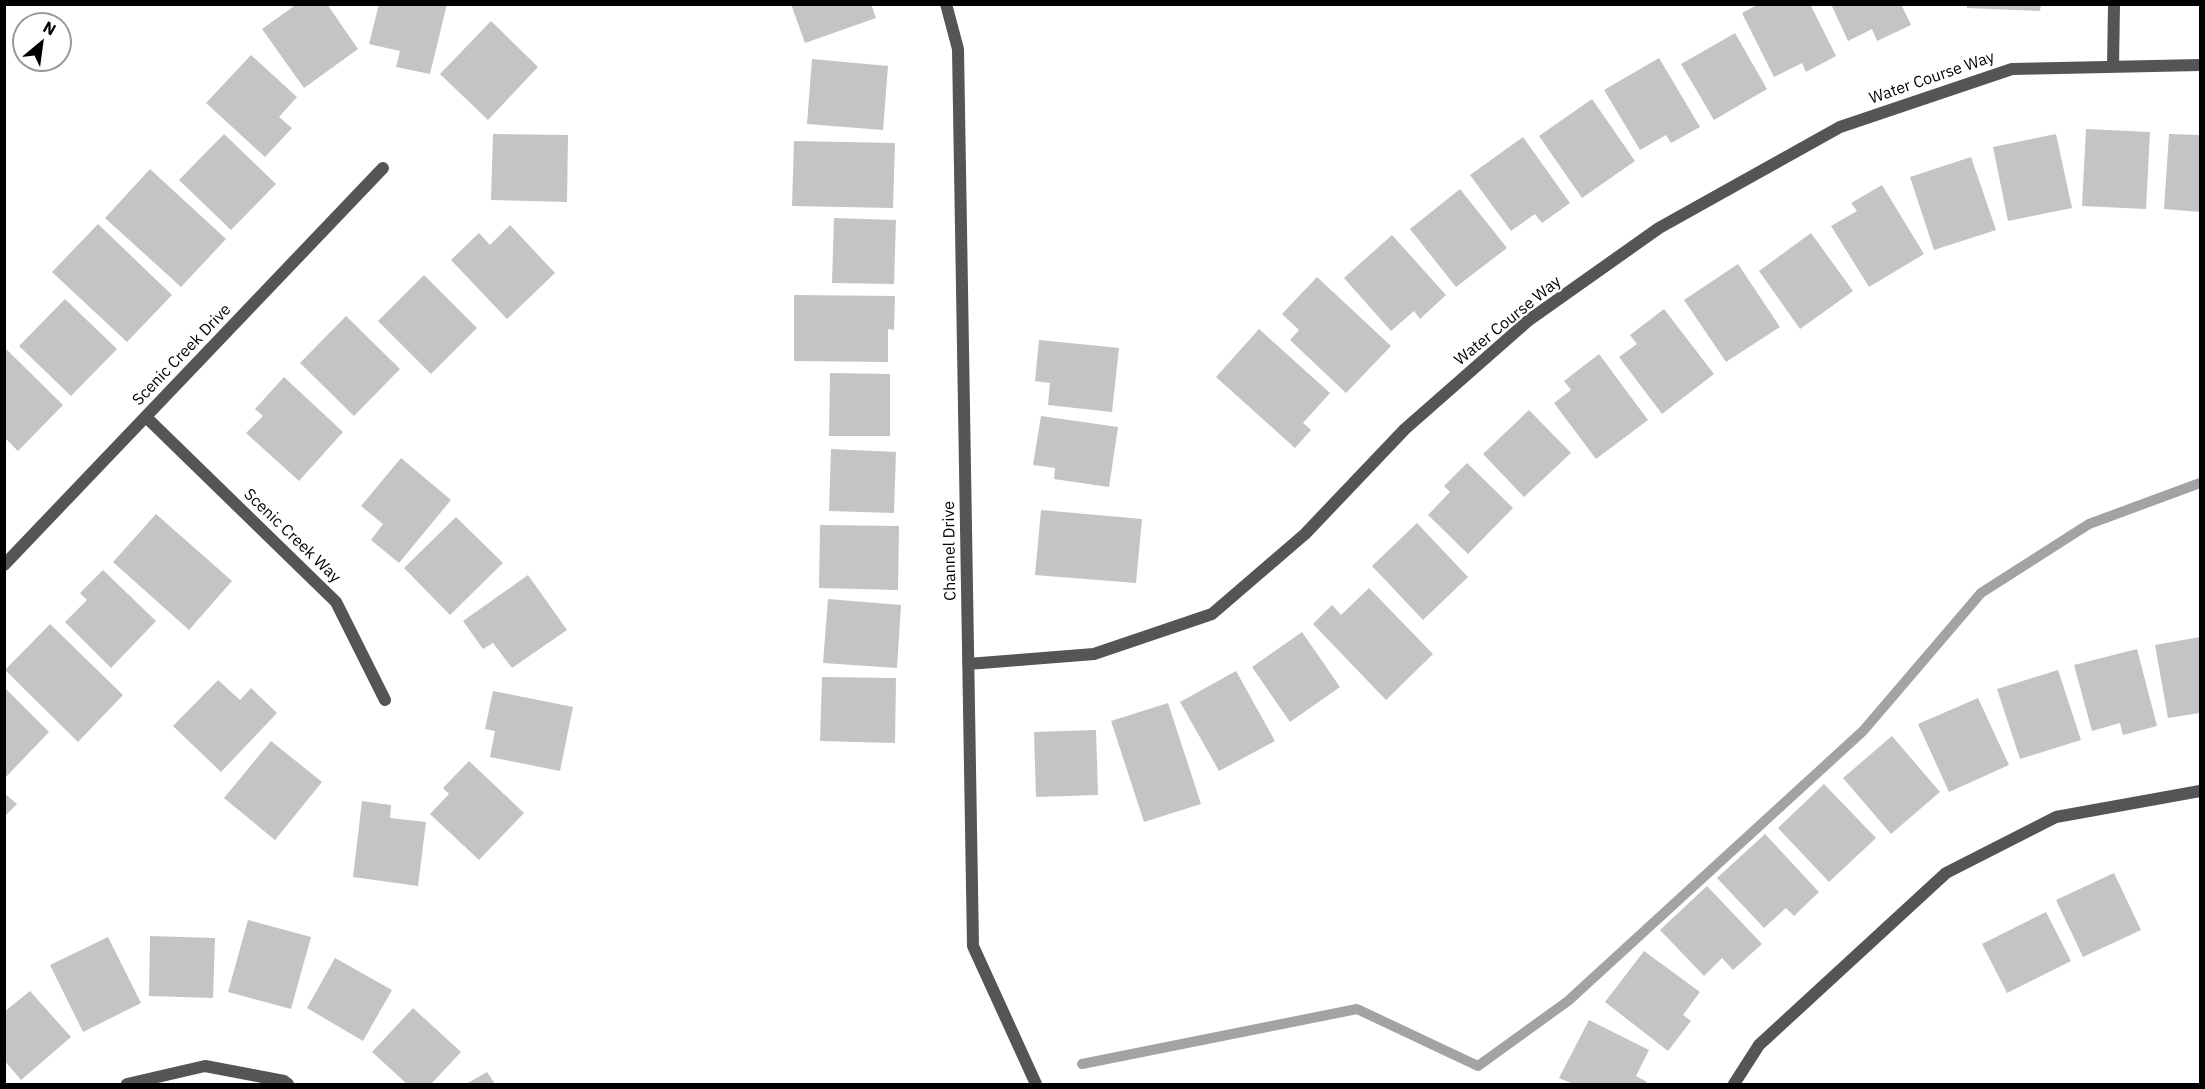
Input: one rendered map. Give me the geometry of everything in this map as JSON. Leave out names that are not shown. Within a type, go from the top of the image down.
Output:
[{"type":"street","name":"Channel Drive","points":[[946,4],[958,49],[973,946],[1036,1084]]},
{"type":"street","points":[[2113,67],[2114,4]]},
{"type":"street","name":"Water Course Way","points":[[968,664],[1095,654],[1212,614],[1305,534],[1405,429],[1529,320],[1659,228],[1840,127],[2012,69],[2200,65]]},
{"type":"street","name":"Scenic Creek Drive","points":[[4,565],[383,168]]},
{"type":"street","name":"Scenic Creek Way","points":[[146,417],[336,602],[385,700]]},
{"type":"street","points":[[1734,1084],[1759,1045],[1946,873],[2056,817],[2200,791]]},
{"type":"street","points":[[127,1084],[205,1066],[284,1081],[288,1084]]},
{"type":"building","points":[[297,4],[327,4],[358,49],[304,88],[262,29]]},
{"type":"building","points":[[379,4],[447,4],[430,74],[396,67],[400,51],[369,44]]},
{"type":"building","points":[[791,4],[871,4],[876,18],[805,43]]},
{"type":"building","points":[[1759,4],[1810,4],[1836,56],[1806,72],[1802,63],[1774,77],[1742,13]]},
{"type":"building","points":[[1831,4],[1901,4],[1911,25],[1877,41],[1872,29],[1848,41]]},
{"type":"building","points":[[1967,4],[2041,4],[2040,11],[1967,8]]},
{"type":"building","points":[[491,21],[538,67],[488,120],[440,74]]},
{"type":"building","points":[[1735,33],[1767,89],[1714,120],[1681,64]]},
{"type":"building","points":[[251,55],[297,97],[279,117],[292,128],[265,157],[206,103]]},
{"type":"building","points":[[1659,58],[1700,127],[1671,143],[1666,135],[1640,150],[1604,90]]},
{"type":"building","points":[[812,59],[888,66],[883,130],[807,124]]},
{"type":"building","points":[[1592,99],[1635,161],[1582,198],[1539,136]]},
{"type":"building","points":[[2086,129],[2150,132],[2146,209],[2082,206]]},
{"type":"building","points":[[224,134],[276,184],[231,230],[179,180]]},
{"type":"building","points":[[493,134],[568,135],[567,202],[491,200]]},
{"type":"building","points":[[2056,134],[2072,208],[2008,221],[1993,147]]},
{"type":"building","points":[[2169,134],[2200,135],[2200,212],[2164,209]]},
{"type":"building","points":[[1523,137],[1570,203],[1542,223],[1535,214],[1511,231],[1470,175]]},
{"type":"building","points":[[794,141],[895,143],[893,208],[792,206]]},
{"type":"building","points":[[1971,157],[1996,230],[1934,250],[1910,177]]},
{"type":"building","points":[[150,169],[226,239],[181,287],[105,218]]},
{"type":"building","points":[[1882,185],[1924,254],[1869,287],[1831,226],[1857,211],[1851,203]]},
{"type":"building","points":[[1460,189],[1507,248],[1456,287],[1410,229]]},
{"type":"building","points":[[834,218],[896,220],[894,284],[832,283]]},
{"type":"building","points":[[98,224],[172,295],[127,342],[52,272]]},
{"type":"building","points":[[510,225],[555,273],[507,319],[451,260],[479,233],[490,245]]},
{"type":"building","points":[[1811,233],[1853,291],[1800,329],[1759,271]]},
{"type":"building","points":[[1392,235],[1446,295],[1420,319],[1414,311],[1391,331],[1344,278]]},
{"type":"building","points":[[1738,264],[1780,327],[1726,362],[1684,300]]},
{"type":"building","points":[[424,275],[477,328],[431,374],[378,321]]},
{"type":"building","points":[[1317,277],[1391,346],[1346,393],[1290,340],[1299,330],[1282,314]]},
{"type":"building","points":[[794,295],[895,296],[894,330],[888,329],[888,362],[794,361]]},
{"type":"building","points":[[65,299],[117,349],[71,396],[19,346]]},
{"type":"building","points":[[1664,309],[1714,374],[1662,414],[1619,357],[1637,344],[1630,335]]},
{"type":"building","points":[[346,316],[400,369],[354,416],[300,363]]},
{"type":"building","points":[[1259,329],[1330,393],[1303,423],[1311,430],[1295,448],[1216,377]]},
{"type":"building","points":[[1039,340],[1119,348],[1112,412],[1048,405],[1050,383],[1035,381]]},
{"type":"building","points":[[4,347],[63,405],[18,451],[4,437]]},
{"type":"building","points":[[1599,354],[1648,420],[1596,459],[1554,403],[1571,390],[1564,381]]},
{"type":"building","points":[[830,373],[890,374],[890,436],[829,436]]},
{"type":"building","points":[[284,377],[343,432],[299,481],[246,433],[263,416],[255,409]]},
{"type":"building","points":[[1529,410],[1571,453],[1524,497],[1483,454]]},
{"type":"building","points":[[1041,416],[1118,427],[1109,487],[1054,479],[1055,468],[1033,465]]},
{"type":"building","points":[[831,449],[896,452],[894,513],[829,511]]},
{"type":"building","points":[[401,458],[451,500],[399,563],[371,540],[383,524],[361,506]]},
{"type":"building","points":[[1467,463],[1513,508],[1468,554],[1428,515],[1450,492],[1444,486]]},
{"type":"building","points":[[1041,510],[1142,519],[1136,583],[1035,575]]},
{"type":"building","points":[[156,514],[232,581],[189,630],[113,562]]},
{"type":"building","points":[[456,517],[503,563],[450,615],[404,568]]},
{"type":"building","points":[[1417,523],[1468,577],[1423,620],[1372,566]]},
{"type":"building","points":[[820,525],[899,526],[898,590],[819,588]]},
{"type":"building","points":[[103,570],[156,621],[111,668],[65,622],[87,600],[80,593]]},
{"type":"building","points":[[528,575],[567,630],[512,668],[493,643],[483,649],[463,621]]},
{"type":"building","points":[[1369,588],[1433,654],[1386,700],[1313,624],[1332,605],[1341,615]]},
{"type":"building","points":[[828,599],[901,605],[897,668],[823,663]]},
{"type":"building","points":[[50,624],[123,695],[78,742],[5,670]]},
{"type":"building","points":[[1302,632],[1340,687],[1290,722],[1252,667]]},
{"type":"building","points":[[2200,637],[2200,713],[2168,718],[2155,645]]},
{"type":"building","points":[[2137,649],[2157,726],[2123,735],[2120,723],[2092,731],[2074,665]]},
{"type":"building","points":[[2058,670],[2081,740],[2020,759],[1997,689]]},
{"type":"building","points":[[1236,671],[1275,741],[1219,771],[1180,702]]},
{"type":"building","points":[[822,677],[896,678],[895,743],[820,741]]},
{"type":"building","points":[[218,680],[240,700],[251,688],[277,713],[221,772],[173,726]]},
{"type":"building","points":[[5,688],[49,732],[5,778]]},
{"type":"building","points":[[493,691],[573,707],[560,771],[490,757],[495,731],[485,729]]},
{"type":"building","points":[[1978,698],[2009,765],[1949,792],[1918,724]]},
{"type":"building","points":[[1168,703],[1201,804],[1144,822],[1111,721]]},
{"type":"building","points":[[1096,730],[1098,795],[1036,797],[1034,732]]},
{"type":"building","points":[[1892,736],[1940,792],[1891,834],[1843,778]]},
{"type":"building","points":[[271,741],[322,782],[275,840],[224,798]]},
{"type":"building","points":[[469,761],[524,813],[479,860],[430,814],[449,794],[443,788]]},
{"type":"building","points":[[1824,784],[1876,838],[1829,882],[1778,828]]},
{"type":"building","points":[[4,793],[17,804],[4,817]]},
{"type":"building","points":[[362,801],[391,805],[390,818],[426,822],[418,886],[353,877]]},
{"type":"building","points":[[1765,834],[1819,892],[1794,916],[1786,908],[1764,928],[1717,878]]},
{"type":"building","points":[[2114,873],[2141,930],[2083,957],[2056,900]]},
{"type":"building","points":[[1707,886],[1762,944],[1733,970],[1722,958],[1704,976],[1660,930]]},
{"type":"building","points":[[2046,912],[2071,961],[2007,993],[1982,944]]},
{"type":"building","points":[[248,920],[311,937],[291,1009],[228,992]]},
{"type":"building","points":[[150,936],[215,938],[213,998],[149,996]]},
{"type":"building","points":[[108,937],[141,1003],[83,1032],[50,965]]},
{"type":"building","points":[[1644,951],[1700,992],[1683,1015],[1691,1021],[1668,1051],[1605,1002]]},
{"type":"building","points":[[335,958],[392,990],[363,1041],[307,1008]]},
{"type":"building","points":[[30,991],[71,1037],[21,1080],[4,1060],[4,1012]]},
{"type":"building","points":[[413,1008],[461,1052],[431,1084],[407,1084],[372,1052]]},
{"type":"building","points":[[1589,1020],[1649,1050],[1636,1076],[1647,1082],[1646,1084],[1573,1084],[1559,1078]]},
{"type":"building","points":[[487,1072],[495,1084],[466,1084]]},
{"type":"waterway","points":[[1082,1064],[1357,1009],[1478,1066],[1568,1001],[1863,731],[1981,593],[2089,524],[2200,483]]}]
